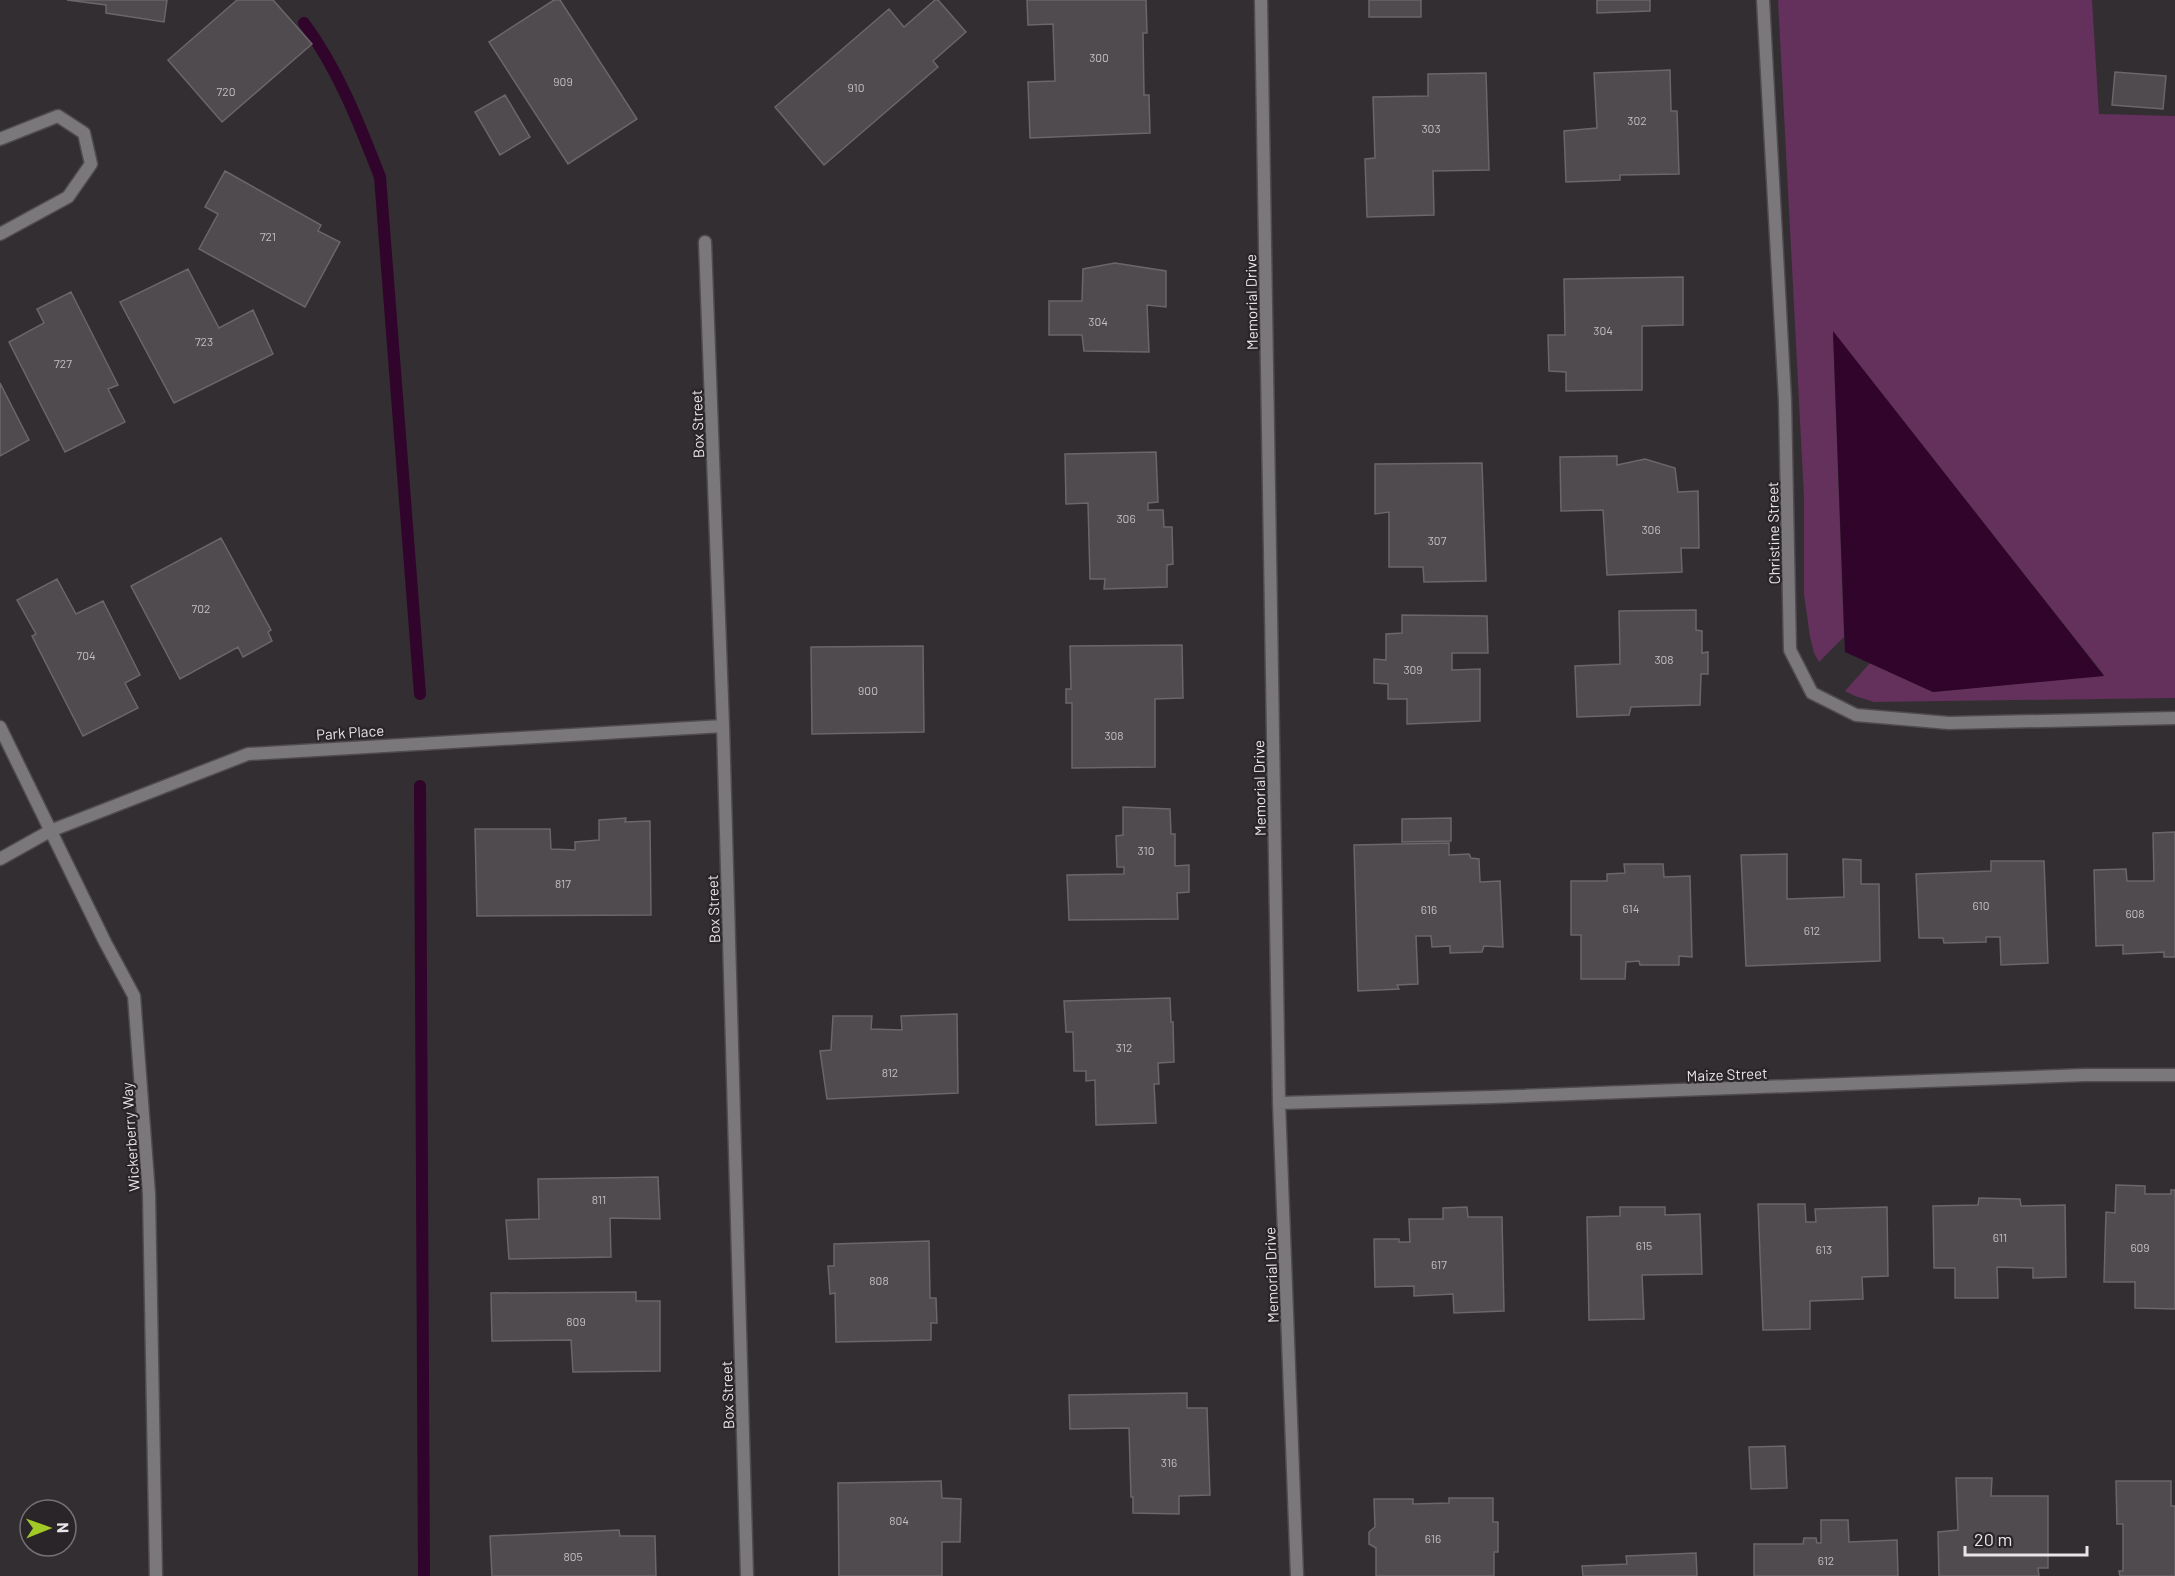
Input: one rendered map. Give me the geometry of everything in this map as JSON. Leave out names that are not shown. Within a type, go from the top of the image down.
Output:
[{"type":"street","name":"Memorial Drive","points":[[1261,0],[1279,1103],[1297,1576]]},
{"type":"street","name":"Christine Street","points":[[1763,0],[1785,400],[1790,650],[1812,693],[1856,715],[1949,723],[2175,718]]},
{"type":"street","points":[[0,139],[58,116],[84,133],[91,164],[68,197],[0,234]]},
{"type":"street","name":"Box Street","points":[[705,242],[723,726],[747,1576]]},
{"type":"street","name":"Park Place","points":[[0,859],[50,831],[248,754],[723,726]]},
{"type":"street","name":"Wickerberry Way","points":[[0,727],[134,996],[149,1194],[156,1576]]},
{"type":"street","name":"Maize Street","points":[[1279,1103],[2085,1075],[2175,1075]]},
{"type":"shaded area","points":[[1778,0],[2092,0],[2099,114],[2175,116],[2175,698],[1874,702],[1845,691],[1870,663],[1933,692],[2104,675],[1833,333],[1844,637],[1819,662],[1810,637],[1804,594],[1804,497]]},
{"type":"shaded area","points":[[1833,331],[2104,676],[1933,692],[1845,652]]},
{"type":"building","points":[[67,0],[167,0],[164,22],[106,13],[106,5]]},
{"type":"building","points":[[237,0],[273,0],[312,44],[222,122],[168,60]]},
{"type":"building","points":[[554,0],[560,0],[637,119],[568,164],[489,42]]},
{"type":"building","points":[[935,0],[938,0],[966,32],[933,61],[938,67],[824,165],[775,107],[889,9],[904,27]]},
{"type":"building","points":[[1027,0],[1146,0],[1147,33],[1143,33],[1144,95],[1149,95],[1150,133],[1030,138],[1028,82],[1055,81],[1053,24],[1028,25]]},
{"type":"building","points":[[1369,0],[1421,0],[1421,17],[1369,17]]},
{"type":"building","points":[[1597,0],[1650,0],[1650,11],[1597,13]]},
{"type":"building","points":[[1670,70],[1671,111],[1677,111],[1679,174],[1620,175],[1620,180],[1566,182],[1564,131],[1597,128],[1594,73]]},
{"type":"building","points":[[2115,72],[2166,76],[2163,109],[2112,105]]},
{"type":"building","points":[[1486,73],[1489,170],[1433,171],[1434,215],[1367,217],[1365,159],[1375,158],[1373,97],[1428,96],[1428,74]]},
{"type":"building","points":[[505,95],[530,137],[500,155],[475,112]]},
{"type":"building","points":[[225,171],[321,225],[318,231],[340,242],[305,307],[199,249],[218,214],[205,207]]},
{"type":"building","points":[[1115,263],[1166,271],[1166,307],[1147,305],[1149,352],[1084,351],[1082,335],[1049,335],[1049,301],[1082,301],[1083,269]]},
{"type":"building","points":[[188,269],[219,328],[253,310],[273,354],[174,403],[120,302]]},
{"type":"building","points":[[1683,277],[1683,325],[1642,326],[1642,390],[1566,391],[1566,372],[1549,371],[1548,335],[1565,335],[1564,279]]},
{"type":"building","points":[[71,292],[118,385],[108,389],[125,422],[65,452],[9,342],[44,323],[37,309]]},
{"type":"building","points":[[0,383],[29,440],[0,456]]},
{"type":"building","points":[[1156,452],[1158,502],[1148,503],[1148,510],[1163,510],[1164,527],[1172,527],[1173,564],[1167,565],[1167,587],[1104,589],[1105,579],[1090,579],[1088,503],[1066,504],[1065,454]]},
{"type":"building","points":[[1617,456],[1617,465],[1645,459],[1675,468],[1678,492],[1698,491],[1699,548],[1681,548],[1682,572],[1607,575],[1603,510],[1561,511],[1560,457]]},
{"type":"building","points":[[1482,463],[1486,581],[1424,582],[1423,567],[1389,567],[1389,512],[1375,514],[1375,464]]},
{"type":"building","points":[[221,538],[271,630],[268,632],[272,641],[243,657],[238,647],[180,679],[131,586]]},
{"type":"building","points":[[57,579],[76,614],[103,601],[140,675],[125,683],[138,708],[83,736],[32,636],[36,634],[17,600]]},
{"type":"building","points":[[1696,610],[1696,630],[1702,631],[1702,653],[1708,652],[1708,674],[1701,674],[1700,705],[1631,707],[1629,715],[1577,717],[1575,666],[1620,664],[1619,611]]},
{"type":"building","points":[[1402,615],[1487,616],[1488,653],[1452,653],[1452,670],[1480,669],[1480,721],[1407,724],[1407,699],[1388,699],[1388,684],[1374,683],[1374,659],[1386,660],[1386,634],[1402,633]]},
{"type":"building","points":[[1182,645],[1183,698],[1155,699],[1155,767],[1072,768],[1072,703],[1066,703],[1066,689],[1071,689],[1070,646]]},
{"type":"building","points":[[923,646],[924,732],[812,734],[811,647]]},
{"type":"building","points":[[1123,807],[1170,809],[1171,834],[1175,834],[1175,866],[1189,865],[1189,892],[1177,893],[1178,919],[1069,920],[1067,875],[1124,874],[1124,867],[1117,867],[1116,836],[1123,835]]},
{"type":"building","points":[[626,818],[625,822],[650,821],[651,915],[477,916],[475,829],[550,829],[551,849],[575,850],[575,842],[599,840],[599,820]]},
{"type":"building","points":[[1451,818],[1451,841],[1402,842],[1402,819]]},
{"type":"building","points":[[2175,832],[2175,957],[2164,957],[2164,952],[2123,954],[2123,945],[2096,946],[2094,870],[2126,869],[2127,881],[2154,881],[2153,833]]},
{"type":"building","points":[[1449,843],[1449,855],[1469,854],[1471,858],[1479,859],[1480,882],[1500,881],[1503,947],[1484,946],[1482,952],[1450,953],[1450,946],[1432,947],[1431,936],[1416,936],[1418,984],[1397,985],[1399,989],[1358,991],[1354,845]]},
{"type":"building","points":[[1787,854],[1787,899],[1844,897],[1843,859],[1861,860],[1861,884],[1879,884],[1880,961],[1746,966],[1741,855]]},
{"type":"building","points":[[1991,861],[2044,861],[2048,963],[2001,965],[2000,937],[1986,937],[1986,942],[1944,943],[1943,938],[1919,938],[1916,874],[1991,871]]},
{"type":"building","points":[[1624,864],[1663,864],[1664,877],[1690,876],[1692,957],[1679,956],[1679,965],[1640,965],[1639,961],[1626,962],[1625,979],[1581,979],[1581,935],[1571,935],[1571,881],[1607,881],[1607,874],[1625,873]]},
{"type":"building","points":[[1170,998],[1174,1062],[1158,1063],[1159,1084],[1154,1084],[1156,1123],[1096,1125],[1095,1080],[1086,1081],[1086,1071],[1074,1071],[1073,1032],[1066,1032],[1064,1001]]},
{"type":"building","points":[[957,1014],[958,1093],[827,1099],[820,1051],[831,1050],[833,1016],[872,1016],[871,1029],[902,1030],[901,1016]]},
{"type":"building","points":[[658,1177],[660,1219],[610,1218],[611,1257],[509,1259],[506,1220],[539,1219],[538,1179]]},
{"type":"building","points":[[2116,1185],[2145,1186],[2145,1194],[2171,1194],[2171,1190],[2175,1190],[2175,1309],[2135,1308],[2135,1282],[2104,1282],[2106,1212],[2115,1213]]},
{"type":"building","points":[[1979,1198],[2020,1199],[2021,1206],[2065,1205],[2066,1277],[2033,1278],[2033,1268],[1997,1267],[1998,1298],[1955,1298],[1955,1268],[1934,1268],[1933,1206],[1978,1205]]},
{"type":"building","points":[[1758,1204],[1805,1204],[1806,1222],[1816,1222],[1815,1209],[1887,1207],[1888,1276],[1862,1277],[1863,1299],[1810,1301],[1810,1329],[1763,1330]]},
{"type":"building","points":[[1467,1207],[1468,1217],[1502,1217],[1504,1311],[1454,1313],[1453,1294],[1414,1296],[1414,1286],[1375,1287],[1374,1239],[1399,1239],[1399,1242],[1410,1242],[1409,1219],[1443,1219],[1443,1208]]},
{"type":"building","points":[[1620,1207],[1665,1207],[1665,1215],[1700,1214],[1702,1274],[1642,1275],[1644,1319],[1589,1320],[1587,1217],[1620,1216]]},
{"type":"building","points":[[929,1241],[930,1298],[936,1298],[937,1323],[931,1323],[931,1340],[836,1342],[835,1293],[830,1294],[828,1266],[834,1266],[834,1244]]},
{"type":"building","points":[[636,1292],[636,1301],[660,1301],[660,1371],[573,1372],[571,1340],[492,1341],[491,1293]]},
{"type":"building","points":[[1187,1393],[1187,1408],[1207,1408],[1210,1495],[1179,1496],[1179,1514],[1133,1513],[1129,1428],[1070,1429],[1069,1395]]},
{"type":"building","points":[[1785,1446],[1787,1488],[1751,1489],[1749,1447]]},
{"type":"building","points":[[1956,1478],[1992,1478],[1991,1496],[2048,1496],[2048,1568],[2038,1568],[2039,1576],[1939,1576],[1938,1532],[1958,1530]]},
{"type":"building","points":[[941,1481],[942,1498],[961,1499],[960,1542],[942,1542],[942,1576],[839,1576],[838,1483]]},
{"type":"building","points":[[2116,1481],[2171,1481],[2171,1506],[2175,1506],[2175,1576],[2120,1576],[2119,1571],[2123,1571],[2123,1524],[2117,1524]]},
{"type":"building","points":[[1449,1498],[1493,1498],[1493,1522],[1498,1522],[1498,1552],[1494,1552],[1494,1576],[1376,1576],[1376,1548],[1369,1544],[1369,1532],[1375,1527],[1374,1499],[1413,1499],[1413,1504],[1449,1503]]},
{"type":"building","points":[[1821,1520],[1848,1520],[1849,1542],[1897,1540],[1898,1576],[1754,1576],[1754,1544],[1803,1544],[1804,1538],[1816,1538],[1817,1543],[1821,1543]]},
{"type":"building","points":[[619,1530],[620,1536],[655,1536],[656,1576],[492,1576],[490,1536]]},
{"type":"building","points":[[1696,1553],[1697,1576],[1583,1576],[1582,1566],[1627,1564],[1626,1556]]},
{"type":"waterway","points":[[304,23],[337,78],[356,117],[380,177],[420,694]]},
{"type":"waterway","points":[[420,786],[424,1576]]}]
